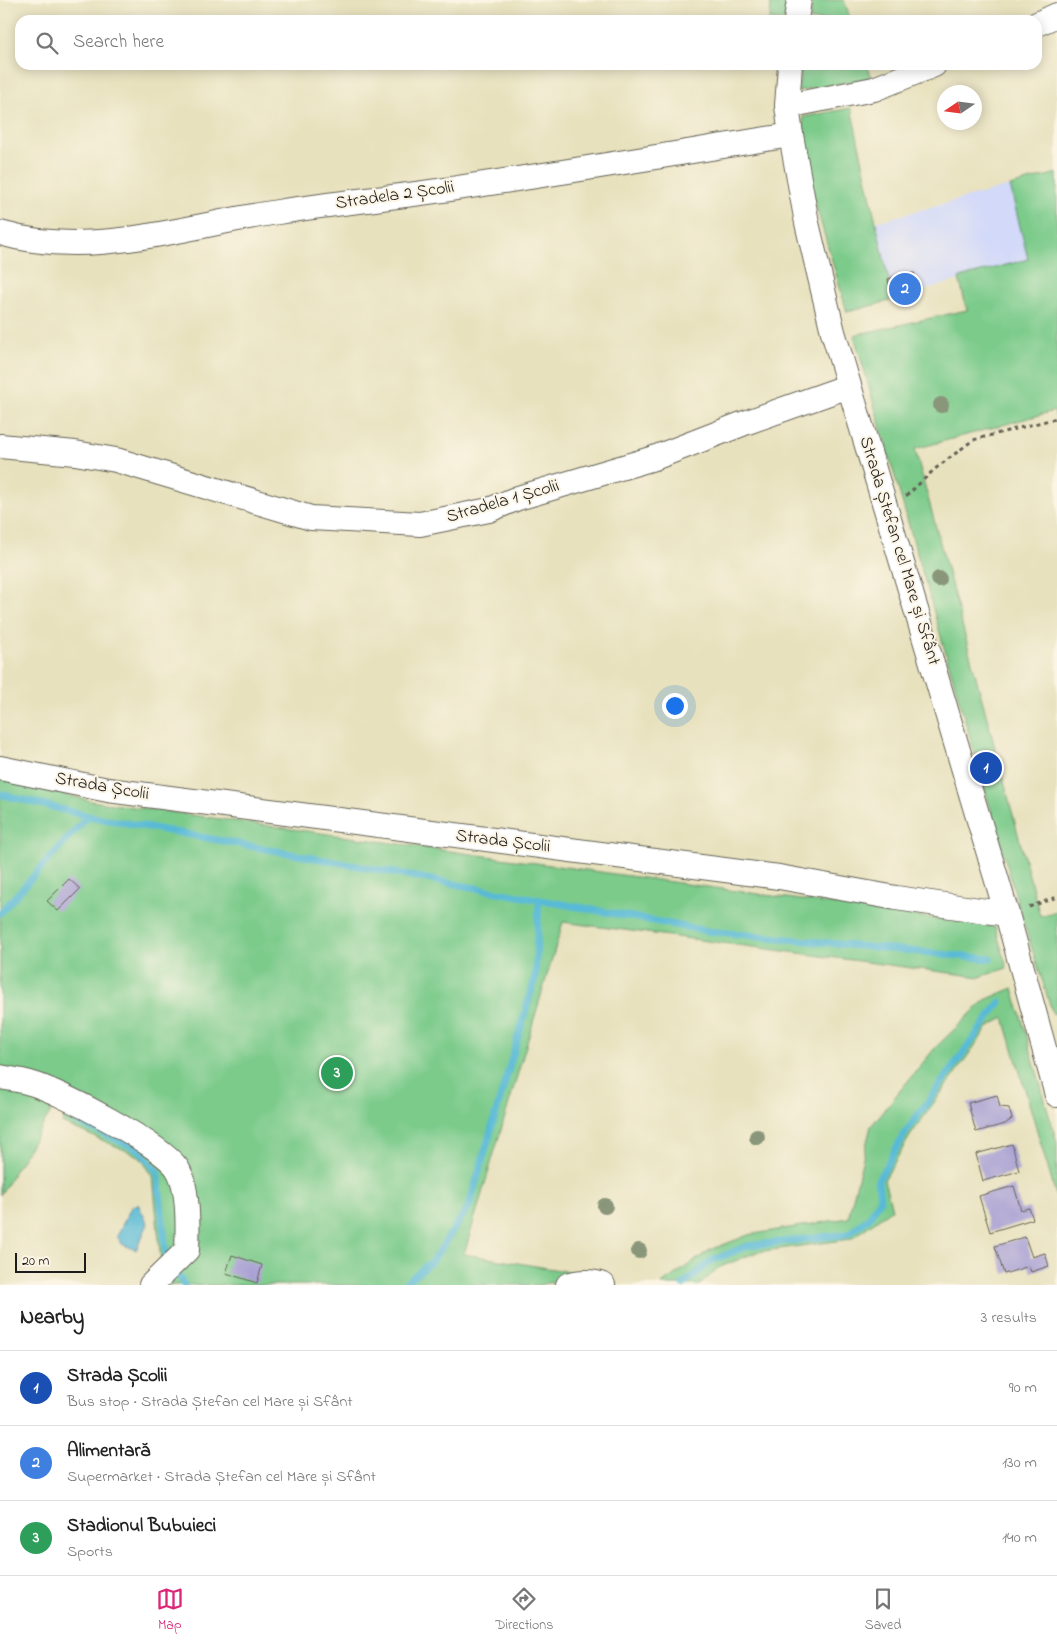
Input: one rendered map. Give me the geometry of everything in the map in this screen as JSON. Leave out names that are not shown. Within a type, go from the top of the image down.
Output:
[{"type":"street","points":[[797,15],[800,0]]},
{"type":"street","points":[[1042,22],[1057,15]]},
{"type":"street","name":"Strada Ștefan cel Mare și Sfânt","points":[[790,70],[787,106],[790,135],[807,224],[833,332],[1007,914],[1048,1027],[1057,1095]]},
{"type":"street","points":[[787,106],[874,89],[922,70]]},
{"type":"street","name":"Stradela 2 Școlii","points":[[0,233],[13,237],[76,244],[107,241],[275,212],[458,188],[790,135]]},
{"type":"street","name":"Stradela 1 Școlii","points":[[0,446],[75,453],[116,460],[311,518],[420,524],[489,510],[518,498],[654,458],[849,386]]},
{"type":"street","name":"Strada Școlii","points":[[0,768],[108,790],[779,877],[896,898],[1007,914]]},
{"type":"street","points":[[0,1077],[30,1082],[62,1095],[153,1146],[177,1168],[186,1196],[187,1250],[151,1285]]},
{"type":"street","points":[[568,1285],[575,1282],[598,1282],[603,1285]]},
{"type":"path","points":[[888,514],[935,469],[973,440],[1057,418]]},
{"type":"path","points":[[1007,914],[1057,897]]},
{"type":"shaded area","points":[[1010,186],[1028,259],[893,300],[876,222]]},
{"type":"green space","points":[[771,0],[788,0],[786,15],[770,15]]},
{"type":"green space","points":[[813,0],[844,0],[849,15],[811,15]]},
{"type":"green space","points":[[801,70],[869,70],[871,78],[798,91]]},
{"type":"green space","points":[[851,108],[893,300],[847,312],[816,206],[805,156],[803,117]]},
{"type":"green space","points":[[1057,173],[1057,422],[1054,411],[915,449],[1040,916],[1057,911],[1057,1012],[1053,1014],[1023,921],[854,335],[967,310],[959,278],[1028,259],[1010,186]]},
{"type":"green space","points":[[0,778],[91,801],[995,927],[1007,968],[980,977],[563,922],[464,1254],[583,1274],[540,1285],[143,1285],[161,1263],[153,1176],[139,1156],[62,1123],[73,1091],[0,1070]]},
{"type":"green space","points":[[1013,988],[1057,1143],[1057,1199],[1004,1018],[989,1026],[910,1136],[884,1180],[892,1209],[851,1239],[757,1252],[718,1268],[700,1285],[660,1285],[710,1250],[748,1235],[848,1218],[871,1126],[935,1048],[985,1000]]},
{"type":"green space","points":[[0,1085],[48,1101],[51,1112],[0,1195]]},
{"type":"water","points":[[138,1204],[148,1224],[136,1250],[122,1244],[117,1236],[131,1207]]},
{"type":"building","points":[[914,273],[919,293],[893,300],[888,279]]},
{"type":"building","points":[[69,879],[80,889],[58,911],[47,901]]},
{"type":"building","points":[[997,1095],[1000,1107],[1009,1108],[1012,1119],[1005,1124],[976,1132],[968,1103]]},
{"type":"building","points":[[1012,1144],[1019,1171],[983,1181],[976,1154]]},
{"type":"building","points":[[1014,1186],[1021,1210],[1029,1208],[1033,1219],[990,1232],[979,1196]]},
{"type":"building","points":[[1025,1237],[1032,1257],[1045,1253],[1049,1266],[1031,1272],[1029,1266],[1004,1274],[995,1246]]},
{"type":"building","points":[[232,1255],[262,1265],[257,1283],[226,1273]]},
{"type":"waterway","points":[[0,794],[88,816],[707,931],[990,959]]},
{"type":"waterway","points":[[0,913],[88,816]]},
{"type":"waterway","points":[[403,1285],[433,1260],[469,1206],[535,978],[539,900]]},
{"type":"waterway","points":[[683,1285],[711,1261],[747,1246],[848,1234],[869,1218],[880,1200],[878,1180],[905,1133],[1000,1002]]},
{"type":"waterway","points":[[76,1121],[140,1150],[158,1173],[166,1254]]},
{"type":"waterway","points":[[180,1278],[184,1285]]},
{"type":"place","name":"Alimentară","points":[[905,289]]},
{"type":"place","name":"Strada Școlii","points":[[986,768]]},
{"type":"place","name":"Stadionul Bubuieci","points":[[337,1073]]}]
